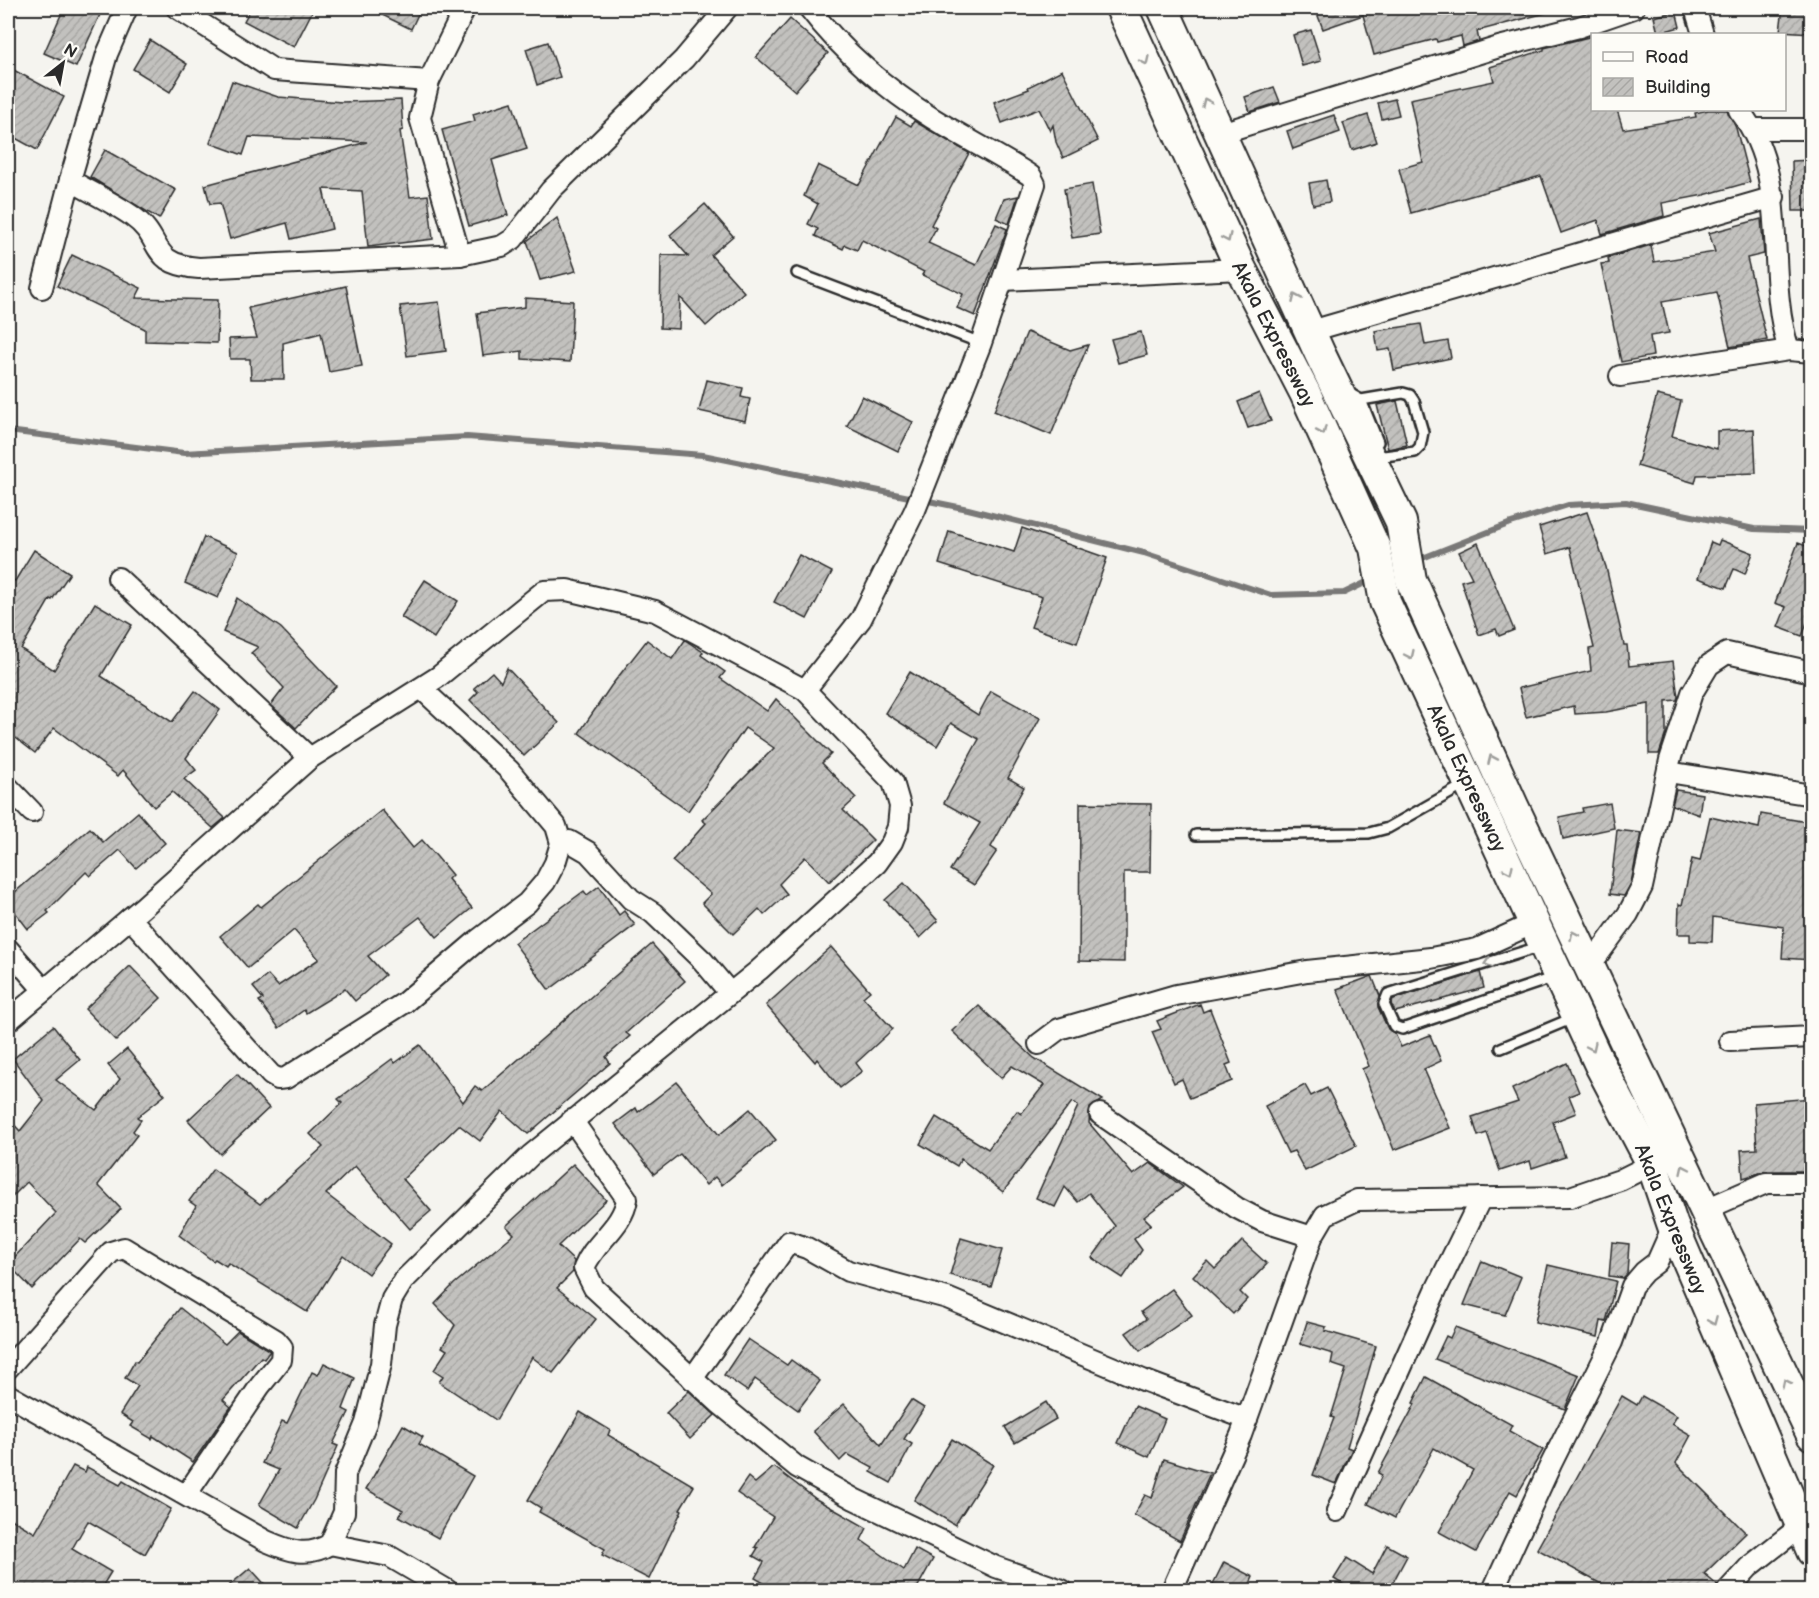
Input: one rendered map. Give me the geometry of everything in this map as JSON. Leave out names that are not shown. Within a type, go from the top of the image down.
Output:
[{"type":"main road","name":"Akala Expressway","points":[[1121,8],[1241,269],[1305,393],[1375,548],[1385,602],[1558,976],[1652,1164],[1673,1226],[1806,1538]]},
{"type":"main road","name":"Akala Expressway","points":[[1163,8],[1311,331],[1349,393],[1375,452],[1401,522],[1411,580],[1589,967],[1812,1435]]},
{"type":"street","points":[[42,288],[70,180],[108,54],[127,8]]},
{"type":"street","points":[[177,8],[274,70],[429,81]]},
{"type":"street","points":[[460,255],[420,118],[429,81],[465,8]]},
{"type":"street","points":[[70,180],[133,216],[166,259],[177,266],[199,268],[460,255],[502,246],[513,239],[551,190],[684,59],[727,8]]},
{"type":"street","points":[[805,690],[861,619],[915,510],[981,342],[1035,184],[1031,176],[930,117],[866,67],[809,8]]},
{"type":"street","points":[[1221,133],[1499,47],[1579,27],[1634,8]]},
{"type":"street","points":[[1695,8],[1703,33]]},
{"type":"street","points":[[1740,111],[1754,129],[1774,197],[1782,328],[1790,350]]},
{"type":"street","points":[[1754,129],[1812,129]]},
{"type":"street","points":[[1311,331],[1774,197]]},
{"type":"street","points":[[1003,280],[1241,269]]},
{"type":"street","points":[[1620,376],[1790,350],[1812,352]]},
{"type":"street","points":[[118,578],[310,758]]},
{"type":"street","points":[[8,1021],[43,989],[130,918],[310,758],[422,689],[544,591],[567,590],[655,611],[805,690],[893,782],[900,806],[898,827],[892,842],[877,863],[759,969],[531,1155],[403,1281],[392,1299],[385,1325],[381,1364],[366,1423],[345,1474],[344,1512],[330,1544]]},
{"type":"street","points":[[1589,967],[1628,914],[1642,887],[1668,772],[1692,693],[1709,665],[1727,653],[1812,672]]},
{"type":"street","points":[[130,918],[271,1075],[278,1079],[286,1078],[404,1003],[478,940],[527,903],[544,882],[561,843],[556,826],[528,790],[422,689]]},
{"type":"street","points":[[1668,772],[1812,795]]},
{"type":"street","points":[[8,787],[32,812]]},
{"type":"street","points":[[561,843],[569,841],[588,852],[632,899],[652,913],[703,961],[729,992]]},
{"type":"street","points":[[1039,1044],[1059,1029],[1176,995],[1306,971],[1431,958],[1539,934]]},
{"type":"street","points":[[8,949],[43,989]]},
{"type":"street","points":[[1730,1041],[1812,1037]]},
{"type":"street","points":[[1100,1114],[1237,1208],[1262,1221],[1312,1237]]},
{"type":"street","points":[[572,1120],[627,1199],[620,1219],[588,1258],[584,1268],[587,1279],[692,1379],[797,1467],[854,1499],[996,1567],[1062,1590]]},
{"type":"street","points":[[1172,1590],[1247,1419],[1312,1237],[1325,1215],[1357,1200],[1570,1197],[1620,1180],[1652,1164]]},
{"type":"street","points":[[1704,1210],[1766,1183],[1812,1183]]},
{"type":"street","points":[[1337,1511],[1436,1290],[1481,1198]]},
{"type":"street","points":[[1493,1590],[1551,1464],[1612,1342],[1632,1286],[1657,1262],[1673,1226]]},
{"type":"street","points":[[692,1379],[789,1242],[807,1248],[848,1270],[947,1298],[1143,1380],[1247,1419]]},
{"type":"street","points":[[8,1368],[111,1252],[124,1248],[276,1340],[282,1347],[281,1360],[260,1386],[186,1495]]},
{"type":"street","points":[[8,1395],[266,1541],[291,1552],[306,1554],[330,1544],[389,1556],[447,1590]]},
{"type":"street","points":[[1728,1590],[1749,1567],[1806,1538]]},
{"type":"lane","points":[[797,273],[981,342]]},
{"type":"lane","points":[[1349,393],[1403,393],[1410,395],[1414,401],[1423,432],[1420,447],[1415,452],[1375,452]]},
{"type":"lane","points":[[1196,835],[1369,833],[1388,828],[1469,783]]},
{"type":"lane","points":[[1539,934],[1388,994],[1384,1004],[1394,1026],[1402,1029],[1558,976]]},
{"type":"lane","points":[[1501,1048],[1578,1016]]},
{"type":"building","points":[[64,8],[103,8],[76,67],[44,53]]},
{"type":"building","points":[[251,8],[314,8],[294,47],[244,21]]},
{"type":"building","points":[[368,8],[421,8],[411,29]]},
{"type":"building","points":[[1315,8],[1546,8],[1546,13],[1477,31],[1479,41],[1463,46],[1461,36],[1437,42],[1436,39],[1374,55],[1363,15],[1323,29]]},
{"type":"building","points":[[1783,8],[1812,8],[1812,33],[1780,31]]},
{"type":"building","points":[[1676,11],[1680,27],[1658,33],[1654,17]]},
{"type":"building","points":[[790,19],[828,53],[795,91],[756,57]]},
{"type":"building","points":[[1311,30],[1321,61],[1302,66],[1293,35]]},
{"type":"building","points":[[1591,36],[1591,111],[1617,111],[1623,129],[1696,117],[1695,113],[1704,111],[1728,111],[1736,128],[1750,182],[1704,195],[1662,203],[1664,216],[1602,234],[1598,220],[1561,233],[1541,176],[1411,213],[1399,169],[1423,162],[1410,99],[1494,81],[1490,67],[1544,50],[1544,48]]},
{"type":"building","points":[[150,40],[187,64],[170,92],[133,69]]},
{"type":"building","points":[[548,42],[560,77],[537,85],[526,49]]},
{"type":"building","points":[[8,67],[64,97],[37,150],[8,134]]},
{"type":"building","points":[[1062,70],[1098,141],[1063,158],[1056,142],[1053,125],[1050,131],[1039,109],[1002,123],[994,102],[1029,89],[1028,87]]},
{"type":"building","points":[[232,81],[278,97],[342,102],[401,100],[403,130],[400,131],[410,197],[428,195],[433,239],[368,247],[362,191],[323,189],[332,229],[291,239],[287,223],[230,239],[220,203],[210,204],[205,185],[367,142],[249,137],[243,155],[210,143]]},
{"type":"building","points":[[1274,87],[1280,102],[1250,112],[1245,97]]},
{"type":"building","points":[[1395,99],[1399,115],[1382,119],[1378,103]]},
{"type":"building","points":[[512,102],[527,149],[492,160],[508,215],[469,226],[442,130],[475,121],[473,114]]},
{"type":"building","points":[[1334,115],[1340,132],[1293,149],[1287,131]]},
{"type":"building","points":[[1368,115],[1377,142],[1352,150],[1343,123]]},
{"type":"building","points":[[896,117],[911,126],[914,121],[969,153],[931,225],[936,228],[928,243],[976,265],[996,224],[1007,229],[975,316],[957,308],[963,294],[922,275],[924,272],[862,240],[857,250],[845,245],[843,249],[815,236],[818,229],[808,224],[818,204],[804,196],[818,165],[859,185]]},
{"type":"building","points":[[105,150],[176,190],[159,219],[90,177]]},
{"type":"building","points":[[1812,160],[1812,211],[1793,211],[1792,161]]},
{"type":"building","points":[[1326,180],[1330,202],[1313,205],[1309,183]]},
{"type":"building","points":[[1092,184],[1100,234],[1072,238],[1064,189]]},
{"type":"building","points":[[1018,196],[1009,224],[996,218],[1004,199]]},
{"type":"building","points":[[705,204],[733,236],[711,255],[744,292],[706,326],[680,297],[679,329],[660,328],[661,255],[688,256],[670,235]]},
{"type":"building","points":[[557,218],[576,271],[540,280],[527,241]]},
{"type":"building","points":[[1761,219],[1764,254],[1747,258],[1767,340],[1730,347],[1717,292],[1662,302],[1669,333],[1650,336],[1653,356],[1621,362],[1601,264],[1609,263],[1608,258],[1651,245],[1654,262],[1715,252],[1709,233]]},
{"type":"building","points":[[72,255],[141,288],[136,298],[218,300],[217,343],[145,341],[145,329],[57,286]]},
{"type":"building","points":[[346,286],[362,366],[329,372],[321,333],[283,343],[284,379],[251,379],[250,359],[230,359],[229,339],[257,338],[248,308]]},
{"type":"building","points":[[525,298],[573,301],[570,362],[522,359],[522,351],[483,356],[477,313],[525,307]]},
{"type":"building","points":[[439,302],[446,351],[407,356],[400,306]]},
{"type":"building","points":[[1421,324],[1425,345],[1448,341],[1451,358],[1394,370],[1390,349],[1378,351],[1375,331]]},
{"type":"building","points":[[1027,332],[1070,350],[1088,345],[1051,435],[994,411]]},
{"type":"building","points":[[1141,332],[1147,355],[1118,363],[1111,339]]},
{"type":"building","points":[[707,380],[743,388],[741,397],[750,399],[745,421],[699,411]]},
{"type":"building","points":[[1259,393],[1271,421],[1248,428],[1238,402]]},
{"type":"building","points":[[1657,395],[1681,401],[1672,436],[1717,449],[1717,431],[1754,429],[1756,473],[1697,475],[1695,483],[1637,466]]},
{"type":"building","points":[[862,396],[913,422],[898,451],[847,426]]},
{"type":"building","points":[[1397,401],[1407,445],[1388,449],[1377,405]]},
{"type":"building","points":[[1587,512],[1606,567],[1624,645],[1627,645],[1629,666],[1673,661],[1678,697],[1677,700],[1666,701],[1666,733],[1659,754],[1649,754],[1649,704],[1606,712],[1575,714],[1574,706],[1526,717],[1519,688],[1591,671],[1589,649],[1594,648],[1570,547],[1547,554],[1539,527]]},
{"type":"building","points":[[1022,528],[1107,558],[1077,643],[1031,627],[1042,597],[939,564],[949,531],[1014,552]]},
{"type":"building","points":[[204,537],[238,552],[218,598],[185,583]]},
{"type":"building","points":[[1720,540],[1753,553],[1745,574],[1734,569],[1726,588],[1698,578],[1711,542],[1718,545]]},
{"type":"building","points":[[1478,543],[1514,630],[1499,636],[1496,629],[1479,635],[1461,581],[1472,578],[1459,552]]},
{"type":"building","points":[[1798,543],[1812,548],[1812,611],[1802,636],[1778,627],[1786,607],[1775,603]]},
{"type":"building","points":[[34,550],[70,573],[52,600],[50,599],[21,649],[54,670],[95,603],[132,625],[101,676],[172,722],[195,691],[220,710],[186,758],[196,770],[184,779],[225,818],[213,828],[172,792],[154,807],[123,770],[118,776],[54,728],[35,753],[8,732],[8,577],[15,581]]},
{"type":"building","points":[[799,555],[832,572],[807,619],[774,602]]},
{"type":"building","points":[[425,580],[458,601],[434,638],[401,617]]},
{"type":"building","points":[[237,598],[281,628],[336,686],[296,728],[271,705],[284,688],[251,653],[258,647],[223,632]]},
{"type":"building","points":[[647,640],[672,659],[685,640],[703,652],[701,655],[725,672],[720,678],[767,711],[776,699],[831,754],[822,763],[856,798],[843,810],[873,840],[829,882],[805,857],[779,884],[787,894],[764,915],[759,909],[733,934],[702,903],[711,894],[672,861],[706,823],[702,820],[774,748],[745,728],[688,811],[579,733],[611,686]]},
{"type":"building","points":[[507,668],[559,723],[524,756],[470,700],[478,692],[474,688],[492,672],[501,682]]},
{"type":"building","points":[[910,672],[978,715],[991,691],[1040,718],[1008,778],[1024,787],[991,847],[997,851],[974,885],[950,870],[980,823],[944,803],[979,739],[951,723],[937,746],[885,713]]},
{"type":"building","points":[[1676,790],[1702,794],[1699,815],[1672,805]]},
{"type":"building","points":[[1080,803],[1151,804],[1150,872],[1124,872],[1124,962],[1079,961]]},
{"type":"building","points":[[1610,803],[1614,828],[1563,839],[1559,817],[1583,812],[1582,808]]},
{"type":"building","points":[[382,810],[413,848],[422,840],[452,875],[448,879],[472,908],[437,937],[420,917],[368,956],[385,975],[355,1001],[345,989],[306,1013],[304,1010],[279,1028],[259,1001],[263,999],[253,987],[268,975],[278,986],[319,959],[294,930],[248,968],[220,936],[258,904],[261,907]]},
{"type":"building","points":[[138,812],[165,843],[136,868],[120,850],[90,876],[86,872],[47,911],[49,913],[28,929],[8,903],[8,898],[90,828],[103,842]]},
{"type":"building","points":[[1761,814],[1812,823],[1812,905],[1807,942],[1812,942],[1812,960],[1782,958],[1784,927],[1713,917],[1712,942],[1690,941],[1690,934],[1678,934],[1679,904],[1682,905],[1692,859],[1700,861],[1710,817],[1759,828]]},
{"type":"building","points":[[1617,830],[1641,833],[1631,883],[1624,896],[1610,894]]},
{"type":"building","points":[[904,883],[938,921],[920,938],[885,900]]},
{"type":"building","points":[[599,886],[619,915],[624,911],[635,925],[549,990],[514,943],[584,891],[587,895]]},
{"type":"building","points":[[652,944],[685,981],[626,1033],[630,1036],[606,1057],[610,1063],[528,1134],[502,1111],[480,1141],[459,1125],[403,1179],[431,1211],[410,1229],[355,1166],[326,1194],[391,1244],[368,1274],[343,1255],[307,1312],[228,1263],[226,1266],[215,1259],[213,1261],[179,1235],[196,1206],[189,1201],[213,1169],[260,1204],[323,1147],[310,1134],[342,1103],[338,1099],[392,1059],[395,1063],[420,1045],[463,1102],[475,1086],[482,1091]]},
{"type":"building","points":[[831,947],[870,991],[863,997],[893,1029],[856,1063],[862,1071],[840,1088],[817,1059],[815,1062],[766,1005]]},
{"type":"building","points":[[130,966],[161,998],[116,1041],[85,1009]]},
{"type":"building","points":[[1480,972],[1484,988],[1395,1012],[1391,1004],[1393,999]]},
{"type":"building","points":[[1372,976],[1380,996],[1378,1007],[1388,1029],[1395,1034],[1401,1047],[1430,1035],[1441,1061],[1424,1069],[1450,1128],[1394,1150],[1362,1069],[1369,1066],[1337,989]]},
{"type":"building","points":[[1200,1004],[1203,1012],[1210,1009],[1231,1063],[1226,1065],[1232,1081],[1190,1098],[1182,1079],[1174,1083],[1152,1032],[1161,1029],[1157,1021]]},
{"type":"building","points":[[979,1006],[1034,1058],[1103,1100],[1090,1108],[1089,1123],[1133,1175],[1150,1163],[1183,1187],[1144,1217],[1151,1224],[1134,1239],[1142,1250],[1123,1278],[1092,1258],[1115,1226],[1089,1193],[1078,1202],[1065,1187],[1055,1207],[1036,1198],[1078,1106],[1072,1102],[1003,1192],[961,1159],[957,1166],[920,1144],[936,1117],[988,1149],[1017,1111],[1021,1114],[1044,1085],[1012,1066],[1001,1078],[952,1031]]},
{"type":"building","points":[[53,1026],[80,1060],[56,1080],[96,1110],[120,1079],[108,1065],[127,1049],[165,1095],[137,1117],[141,1120],[133,1131],[137,1135],[98,1185],[121,1209],[85,1243],[80,1239],[32,1289],[8,1264],[56,1213],[27,1182],[8,1201],[8,1118],[20,1131],[44,1101],[13,1059]]},
{"type":"building","points":[[1567,1063],[1579,1092],[1569,1096],[1576,1113],[1553,1122],[1565,1157],[1532,1168],[1530,1161],[1500,1171],[1487,1133],[1478,1136],[1472,1117],[1518,1102],[1512,1089]]},
{"type":"building","points":[[237,1074],[269,1108],[220,1154],[188,1120]]},
{"type":"building","points":[[677,1082],[719,1135],[750,1109],[776,1140],[722,1185],[715,1177],[706,1185],[680,1154],[654,1174],[615,1124],[636,1108],[638,1112]]},
{"type":"building","points":[[1305,1085],[1311,1096],[1327,1088],[1356,1146],[1305,1171],[1294,1151],[1288,1153],[1265,1106]]},
{"type":"building","points":[[1812,1098],[1812,1126],[1808,1126],[1810,1171],[1766,1171],[1743,1178],[1741,1150],[1757,1149],[1754,1103]]},
{"type":"building","points":[[573,1164],[606,1200],[558,1246],[574,1261],[573,1272],[557,1288],[596,1319],[553,1373],[532,1357],[496,1420],[439,1382],[443,1376],[434,1370],[447,1350],[442,1347],[455,1325],[435,1304],[454,1284],[514,1234],[506,1226]]},
{"type":"building","points":[[961,1238],[1002,1250],[991,1287],[950,1275]]},
{"type":"building","points":[[1242,1241],[1267,1264],[1240,1292],[1247,1299],[1233,1314],[1193,1276],[1207,1261],[1215,1269]]},
{"type":"building","points":[[1612,1242],[1629,1244],[1627,1274],[1623,1278],[1609,1276]]},
{"type":"building","points":[[1482,1261],[1521,1277],[1505,1315],[1464,1305]]},
{"type":"building","points":[[1548,1265],[1616,1281],[1606,1322],[1601,1321],[1598,1337],[1535,1322]]},
{"type":"building","points":[[1172,1289],[1192,1315],[1140,1351],[1126,1333],[1146,1319],[1141,1312]]},
{"type":"building","points":[[180,1308],[225,1344],[238,1331],[270,1351],[264,1359],[261,1357],[223,1400],[231,1407],[193,1462],[153,1436],[152,1439],[130,1426],[133,1422],[120,1414],[138,1386],[125,1378],[135,1361],[137,1362]]},
{"type":"building","points":[[1307,1322],[1326,1327],[1325,1331],[1376,1346],[1347,1447],[1352,1449],[1336,1484],[1313,1475],[1334,1418],[1331,1417],[1346,1369],[1331,1364],[1333,1354],[1300,1344]]},
{"type":"building","points":[[1455,1327],[1579,1375],[1565,1409],[1435,1359],[1446,1336],[1450,1338]]},
{"type":"building","points":[[748,1339],[787,1365],[791,1360],[820,1381],[798,1410],[755,1379],[747,1391],[724,1375]]},
{"type":"building","points":[[324,1363],[355,1378],[343,1409],[349,1412],[333,1444],[338,1446],[314,1500],[298,1528],[259,1505],[279,1470],[262,1463],[282,1421],[287,1423],[312,1372],[318,1375]]},
{"type":"building","points":[[1426,1377],[1512,1425],[1509,1431],[1543,1450],[1517,1495],[1510,1491],[1476,1552],[1439,1532],[1473,1470],[1434,1448],[1395,1518],[1368,1504],[1382,1475],[1378,1473],[1415,1404],[1413,1403]]},
{"type":"building","points":[[689,1391],[715,1415],[690,1439],[666,1413]]},
{"type":"building","points":[[1622,1396],[1637,1405],[1642,1396],[1677,1416],[1672,1424],[1691,1435],[1676,1463],[1746,1533],[1704,1574],[1717,1585],[1716,1590],[1612,1590],[1537,1549]]},
{"type":"building","points":[[911,1400],[924,1408],[904,1439],[912,1444],[891,1483],[871,1472],[873,1468],[847,1454],[840,1461],[813,1431],[844,1404],[881,1445]]},
{"type":"building","points":[[1046,1402],[1056,1419],[1015,1443],[1005,1427]]},
{"type":"building","points":[[1135,1406],[1165,1419],[1149,1457],[1118,1443]]},
{"type":"building","points":[[580,1412],[610,1430],[608,1435],[694,1486],[680,1509],[682,1510],[649,1579],[602,1555],[605,1549],[539,1512],[541,1508],[528,1500]]},
{"type":"building","points":[[403,1425],[423,1437],[419,1444],[473,1476],[438,1538],[399,1516],[403,1510],[366,1489]]},
{"type":"building","points":[[952,1439],[993,1465],[955,1525],[914,1500]]},
{"type":"building","points":[[1164,1459],[1210,1473],[1180,1541],[1134,1515],[1145,1495],[1152,1498]]},
{"type":"building","points":[[73,1466],[85,1472],[87,1467],[120,1485],[123,1481],[171,1509],[145,1554],[88,1521],[72,1549],[111,1572],[100,1590],[8,1590],[8,1517],[35,1533]]},
{"type":"building","points":[[774,1467],[816,1499],[867,1528],[861,1540],[904,1570],[915,1549],[933,1559],[916,1590],[776,1590],[755,1578],[764,1562],[753,1556],[758,1548],[755,1547],[773,1517],[737,1493],[748,1477],[755,1483]]},
{"type":"building","points":[[1387,1545],[1407,1556],[1391,1586],[1399,1590],[1352,1590],[1334,1579],[1347,1558],[1372,1574]]},
{"type":"building","points":[[1224,1562],[1253,1577],[1247,1590],[1210,1590]]},
{"type":"building","points":[[250,1568],[270,1590],[224,1590]]},
{"type":"waterway","points":[[8,431],[184,453],[467,437],[703,455],[968,509],[1144,553],[1271,595],[1344,593],[1373,579]]},
{"type":"waterway","points":[[1415,561],[1511,523],[1568,505],[1626,502],[1754,529],[1812,531]]}]
